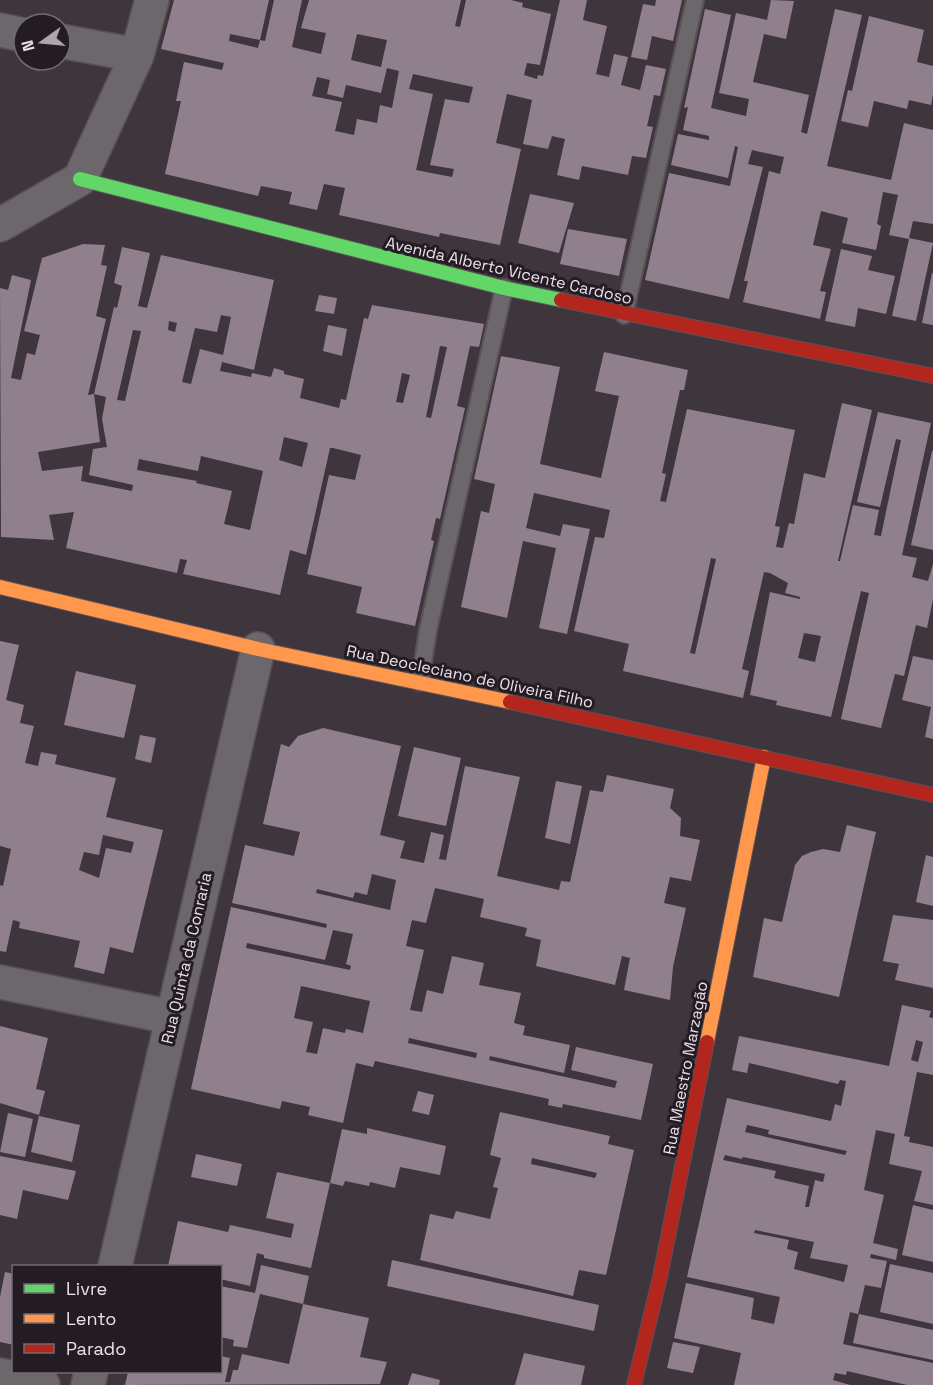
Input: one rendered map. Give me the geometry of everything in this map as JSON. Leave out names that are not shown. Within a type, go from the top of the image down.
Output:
[{"type":"street","points":[[0,225],[80,179],[137,55],[152,0]]},
{"type":"street","points":[[72,43],[137,55]]},
{"type":"street","name":"Avenida Alberto Vicente Cardoso","points":[[80,179],[504,288],[624,315],[933,376]]},
{"type":"street","name":"Rua Deocleciano de Oliveira Filho","points":[[0,587],[258,649],[420,682],[933,795]]},
{"type":"street","name":"Rua Quinta da Conraria","points":[[115,1265],[258,649]]},
{"type":"street","name":"Rua Maestro Marzagão","points":[[634,1385],[660,1277],[764,757]]},
{"type":"street","points":[[0,982],[171,1017]]},
{"type":"street","points":[[0,1375],[43,1385]]},
{"type":"lane","points":[[624,315],[695,0]]},
{"type":"lane","points":[[420,682],[428,630],[504,288]]},
{"type":"building","points":[[174,0],[269,0],[260,40],[265,41],[274,0],[302,0],[292,47],[321,54],[326,33],[301,28],[309,0],[461,0],[455,26],[460,27],[466,0],[511,0],[523,3],[522,7],[551,14],[540,65],[527,63],[524,75],[537,79],[538,75],[543,76],[560,0],[587,0],[583,20],[607,26],[596,74],[609,77],[614,54],[628,57],[621,85],[640,90],[646,65],[666,69],[660,96],[654,95],[647,126],[653,127],[646,158],[632,156],[628,175],[582,166],[579,180],[557,175],[565,139],[552,136],[548,149],[523,144],[532,100],[507,94],[496,143],[521,149],[500,245],[440,233],[439,237],[339,215],[345,188],[324,184],[317,210],[289,204],[292,192],[261,186],[258,196],[165,174],[181,101],[176,101],[184,62],[222,70],[224,63],[161,49]],"holes":[[[230,34],[260,40],[258,48],[229,41]],[[357,34],[387,40],[381,67],[351,60]],[[387,68],[399,71],[392,108],[380,105],[377,123],[357,119],[354,135],[335,131],[342,102],[312,96],[317,77],[330,80],[327,94],[343,98],[346,85],[381,93]],[[413,74],[473,87],[469,103],[445,99],[430,165],[454,169],[452,177],[416,170],[433,94],[409,89]]]},
{"type":"building","points":[[656,0],[682,0],[673,41],[652,36],[647,60],[631,57],[643,4],[655,6]]},
{"type":"building","points":[[771,0],[794,1],[786,39],[764,34],[753,82],[809,95],[801,132],[807,134],[835,9],[862,15],[827,166],[891,180],[904,123],[933,130],[933,224],[913,221],[909,238],[933,243],[916,321],[892,316],[909,239],[889,235],[898,195],[883,192],[877,224],[881,226],[876,250],[842,243],[848,218],[821,211],[813,245],[831,249],[820,291],[826,292],[820,319],[743,302],[748,281],[744,281],[769,171],[780,174],[784,157],[752,150],[748,164],[763,167],[729,299],[645,280],[669,173],[730,186],[738,147],[735,146],[728,178],[671,165],[678,134],[709,140],[709,136],[683,130],[688,107],[684,108],[705,9],[731,15],[711,108],[746,116],[749,99],[719,93],[736,13],[767,20]]},
{"type":"building","points":[[869,16],[924,30],[917,62],[933,66],[933,94],[931,105],[909,100],[907,109],[874,101],[868,127],[841,121],[848,90],[852,91]]},
{"type":"building","points":[[530,194],[574,203],[559,253],[518,243]]},
{"type":"building","points":[[568,229],[627,239],[619,276],[560,264]]},
{"type":"building","points":[[83,244],[105,245],[101,265],[107,266],[96,316],[106,319],[88,395],[94,394],[114,307],[117,308],[122,286],[114,283],[122,247],[150,253],[138,306],[147,308],[161,255],[274,280],[254,370],[222,362],[220,371],[251,377],[252,373],[271,377],[274,368],[284,371],[284,374],[304,379],[300,398],[339,408],[341,399],[346,400],[364,318],[368,319],[372,305],[484,324],[479,347],[470,346],[457,406],[465,408],[440,519],[436,518],[431,540],[434,541],[415,626],[356,613],[362,587],[307,574],[329,475],[355,480],[361,455],[333,448],[330,448],[306,555],[290,550],[280,595],[183,574],[187,560],[180,559],[177,573],[66,548],[74,512],[49,515],[54,540],[1,537],[0,288],[8,290],[12,275],[31,280],[11,378],[21,380],[27,353],[35,355],[40,335],[24,331],[42,258]],"holes":[[[221,315],[231,317],[223,355],[200,349],[191,384],[182,382],[195,328],[217,332]],[[169,321],[177,323],[175,332],[168,330]],[[133,330],[141,331],[125,401],[117,400]],[[440,346],[447,347],[431,418],[426,417]],[[402,373],[410,375],[403,403],[396,402]],[[94,394],[106,397],[102,419],[107,447],[93,449],[89,475],[133,485],[132,491],[81,481],[83,466],[42,471],[38,452],[100,442]],[[284,437],[308,443],[302,467],[279,460]],[[201,456],[263,471],[250,530],[224,524],[232,491],[196,483],[197,481],[137,470],[139,459],[198,471]]]},
{"type":"building","points":[[841,249],[872,256],[868,270],[895,276],[886,314],[858,308],[855,327],[825,321]]},
{"type":"building","points":[[933,273],[933,325],[922,323]]},
{"type":"building","points":[[319,295],[337,298],[334,314],[315,311]]},
{"type":"building","points":[[328,325],[347,329],[342,356],[323,351]]},
{"type":"building","points":[[604,352],[688,370],[684,390],[680,390],[662,473],[666,474],[660,501],[666,502],[687,409],[795,430],[775,526],[780,527],[776,547],[783,548],[789,523],[794,524],[804,473],[825,478],[842,403],[872,410],[838,561],[840,561],[853,505],[879,510],[874,535],[881,536],[901,440],[896,439],[880,507],[857,502],[878,412],[931,423],[902,555],[917,558],[912,577],[928,581],[933,564],[933,599],[927,628],[916,625],[904,676],[895,674],[881,728],[841,719],[869,593],[861,591],[831,717],[776,705],[777,701],[750,695],[770,592],[800,599],[800,597],[785,593],[788,583],[770,573],[764,572],[742,669],[749,671],[743,698],[623,671],[629,644],[574,631],[595,537],[604,538],[610,510],[534,493],[526,528],[560,536],[563,524],[590,529],[567,634],[539,628],[556,548],[523,541],[507,618],[461,607],[481,511],[489,513],[495,484],[474,479],[501,356],[560,367],[540,464],[601,478],[619,396],[595,391]],"holes":[[[711,558],[716,559],[695,654],[690,653]],[[804,633],[821,636],[815,662],[798,658]]]},
{"type":"building","points":[[933,451],[933,550],[911,545]]},
{"type":"building","points":[[0,641],[19,645],[6,700],[24,705],[20,723],[34,726],[25,763],[38,766],[41,752],[57,755],[55,764],[116,778],[106,817],[163,830],[133,953],[110,947],[104,974],[74,967],[80,941],[19,928],[20,922],[13,920],[6,952],[0,951],[0,885],[3,886],[11,849],[0,846]],"holes":[[[103,835],[134,842],[131,853],[106,848],[99,878],[79,870],[84,852],[99,855]]]},
{"type":"building","points":[[913,656],[933,660],[933,739],[925,737],[931,707],[902,700]]},
{"type":"building","points":[[76,671],[136,685],[124,738],[64,725]]},
{"type":"building","points":[[323,728],[401,746],[380,835],[405,841],[400,858],[424,863],[431,832],[444,835],[439,859],[446,860],[465,766],[520,777],[497,876],[559,890],[561,881],[570,882],[590,790],[603,792],[607,775],[674,789],[670,808],[681,818],[680,836],[700,840],[691,881],[670,877],[664,903],[686,908],[673,967],[670,1000],[624,990],[630,958],[622,956],[615,985],[536,966],[541,940],[525,936],[527,928],[480,917],[484,899],[435,888],[426,923],[412,920],[406,946],[424,950],[410,1010],[422,1012],[427,990],[443,994],[452,956],[484,963],[479,985],[521,993],[514,1023],[525,1026],[523,1035],[570,1045],[564,1073],[490,1056],[489,1060],[615,1088],[617,1081],[571,1070],[576,1047],[653,1064],[641,1120],[563,1104],[562,1108],[548,1105],[549,1099],[375,1061],[373,1067],[356,1063],[343,1123],[308,1115],[310,1107],[282,1101],[280,1109],[191,1089],[231,907],[326,928],[327,924],[232,903],[245,845],[294,856],[300,832],[263,824],[281,744],[289,747],[298,736]],"holes":[[[372,874],[396,880],[390,910],[316,893],[317,889],[353,898],[355,892],[367,895]],[[333,930],[353,934],[346,964],[351,966],[350,970],[246,948],[247,943],[325,960]],[[301,986],[370,1001],[363,1033],[346,1029],[345,1033],[323,1028],[317,1054],[306,1052],[313,1022],[294,1018]],[[409,1038],[477,1053],[476,1058],[408,1043]]]},
{"type":"building","points":[[140,735],[156,738],[151,763],[135,759]]},
{"type":"building","points":[[414,747],[461,758],[446,826],[398,816]]},
{"type":"building","points":[[556,781],[582,786],[570,844],[545,838]]},
{"type":"building","points":[[847,825],[876,832],[839,997],[753,977],[764,918],[782,922],[795,865],[802,856],[811,852],[823,849],[840,852]]},
{"type":"building","points":[[926,855],[933,857],[933,906],[916,902]]},
{"type":"building","points":[[893,915],[933,920],[933,988],[895,980],[899,964],[883,961]]},
{"type":"building","points":[[902,1005],[931,1011],[929,1017],[933,1018],[933,1075],[917,1072],[904,1136],[910,1137],[909,1142],[933,1147],[933,1205],[914,1201],[922,1171],[889,1164],[895,1134],[876,1130],[864,1190],[884,1195],[873,1243],[898,1249],[896,1260],[871,1254],[870,1258],[887,1261],[881,1288],[865,1285],[858,1314],[850,1312],[843,1344],[933,1363],[933,1385],[907,1385],[847,1371],[846,1375],[835,1373],[833,1380],[850,1385],[734,1385],[741,1353],[674,1338],[686,1283],[754,1298],[751,1319],[774,1324],[780,1297],[687,1277],[727,1098],[831,1121],[835,1104],[841,1106],[846,1081],[840,1080],[838,1084],[749,1063],[747,1073],[732,1070],[739,1036],[889,1066]],"holes":[[[916,1040],[923,1042],[918,1062],[911,1060]],[[747,1125],[769,1130],[768,1134],[847,1151],[845,1155],[745,1132]],[[725,1155],[742,1159],[743,1157],[825,1174],[823,1182],[815,1180],[809,1207],[805,1207],[809,1186],[774,1178],[776,1171],[723,1160]],[[755,1230],[814,1242],[810,1258],[848,1265],[844,1282],[794,1269],[798,1252],[787,1249],[789,1240],[754,1233]]]},
{"type":"building","points":[[0,1026],[48,1038],[36,1089],[45,1091],[39,1115],[0,1103]]},
{"type":"building","points":[[418,1091],[434,1095],[429,1115],[412,1111]]},
{"type":"building","points":[[500,1112],[610,1136],[608,1144],[634,1150],[606,1275],[579,1270],[573,1296],[420,1260],[430,1214],[453,1219],[456,1211],[490,1219],[498,1188],[493,1187],[501,1158],[490,1155]],"holes":[[[532,1158],[597,1173],[595,1178],[531,1164]]]},
{"type":"building","points":[[8,1113],[33,1119],[25,1157],[0,1152]]},
{"type":"building","points":[[39,1116],[80,1125],[72,1162],[31,1152]]},
{"type":"building","points":[[367,1128],[446,1146],[440,1175],[400,1167],[395,1188],[370,1182],[369,1186],[345,1181],[343,1186],[330,1183],[342,1129],[367,1134]]},
{"type":"building","points":[[196,1154],[242,1164],[237,1186],[191,1177]]},
{"type":"building","points":[[0,1156],[76,1171],[68,1200],[23,1190],[17,1219],[0,1215]]},
{"type":"building","points":[[277,1172],[330,1183],[311,1268],[264,1258],[264,1255],[257,1253],[250,1286],[222,1279],[222,1265],[168,1265],[178,1221],[228,1232],[230,1225],[291,1238],[294,1224],[266,1218]]},
{"type":"building","points":[[913,1205],[933,1210],[933,1262],[902,1255]]},
{"type":"building","points":[[392,1260],[599,1305],[594,1331],[387,1286]]},
{"type":"building","points":[[890,1264],[933,1273],[933,1324],[880,1312]]},
{"type":"building","points":[[261,1265],[309,1276],[303,1304],[260,1294],[247,1348],[233,1346],[234,1340],[222,1337],[222,1286],[255,1293]]},
{"type":"building","points":[[5,1272],[12,1274],[12,1345],[0,1342],[0,1297]]},
{"type":"building","points":[[303,1304],[369,1318],[360,1357],[387,1362],[380,1384],[125,1385],[128,1373],[222,1373],[222,1356],[230,1358],[225,1382],[230,1382],[233,1370],[238,1370],[242,1354],[289,1364]]},
{"type":"building","points":[[859,1314],[933,1330],[933,1360],[853,1343]]},
{"type":"building","points":[[673,1342],[700,1347],[693,1373],[667,1368]]},
{"type":"building","points":[[524,1353],[585,1366],[581,1385],[515,1385]]},
{"type":"building","points":[[412,1373],[440,1380],[439,1385],[408,1385]]},
{"type":"traffic: fast","points":[[80,179],[504,288],[561,300]]},
{"type":"traffic: slow","points":[[0,587],[258,649],[510,702]]},
{"type":"traffic: slow","points":[[707,1042],[764,757]]},
{"type":"traffic: jam","points":[[561,300],[933,376]]},
{"type":"traffic: jam","points":[[510,702],[933,795]]},
{"type":"traffic: jam","points":[[634,1385],[660,1277],[707,1042]]}]
